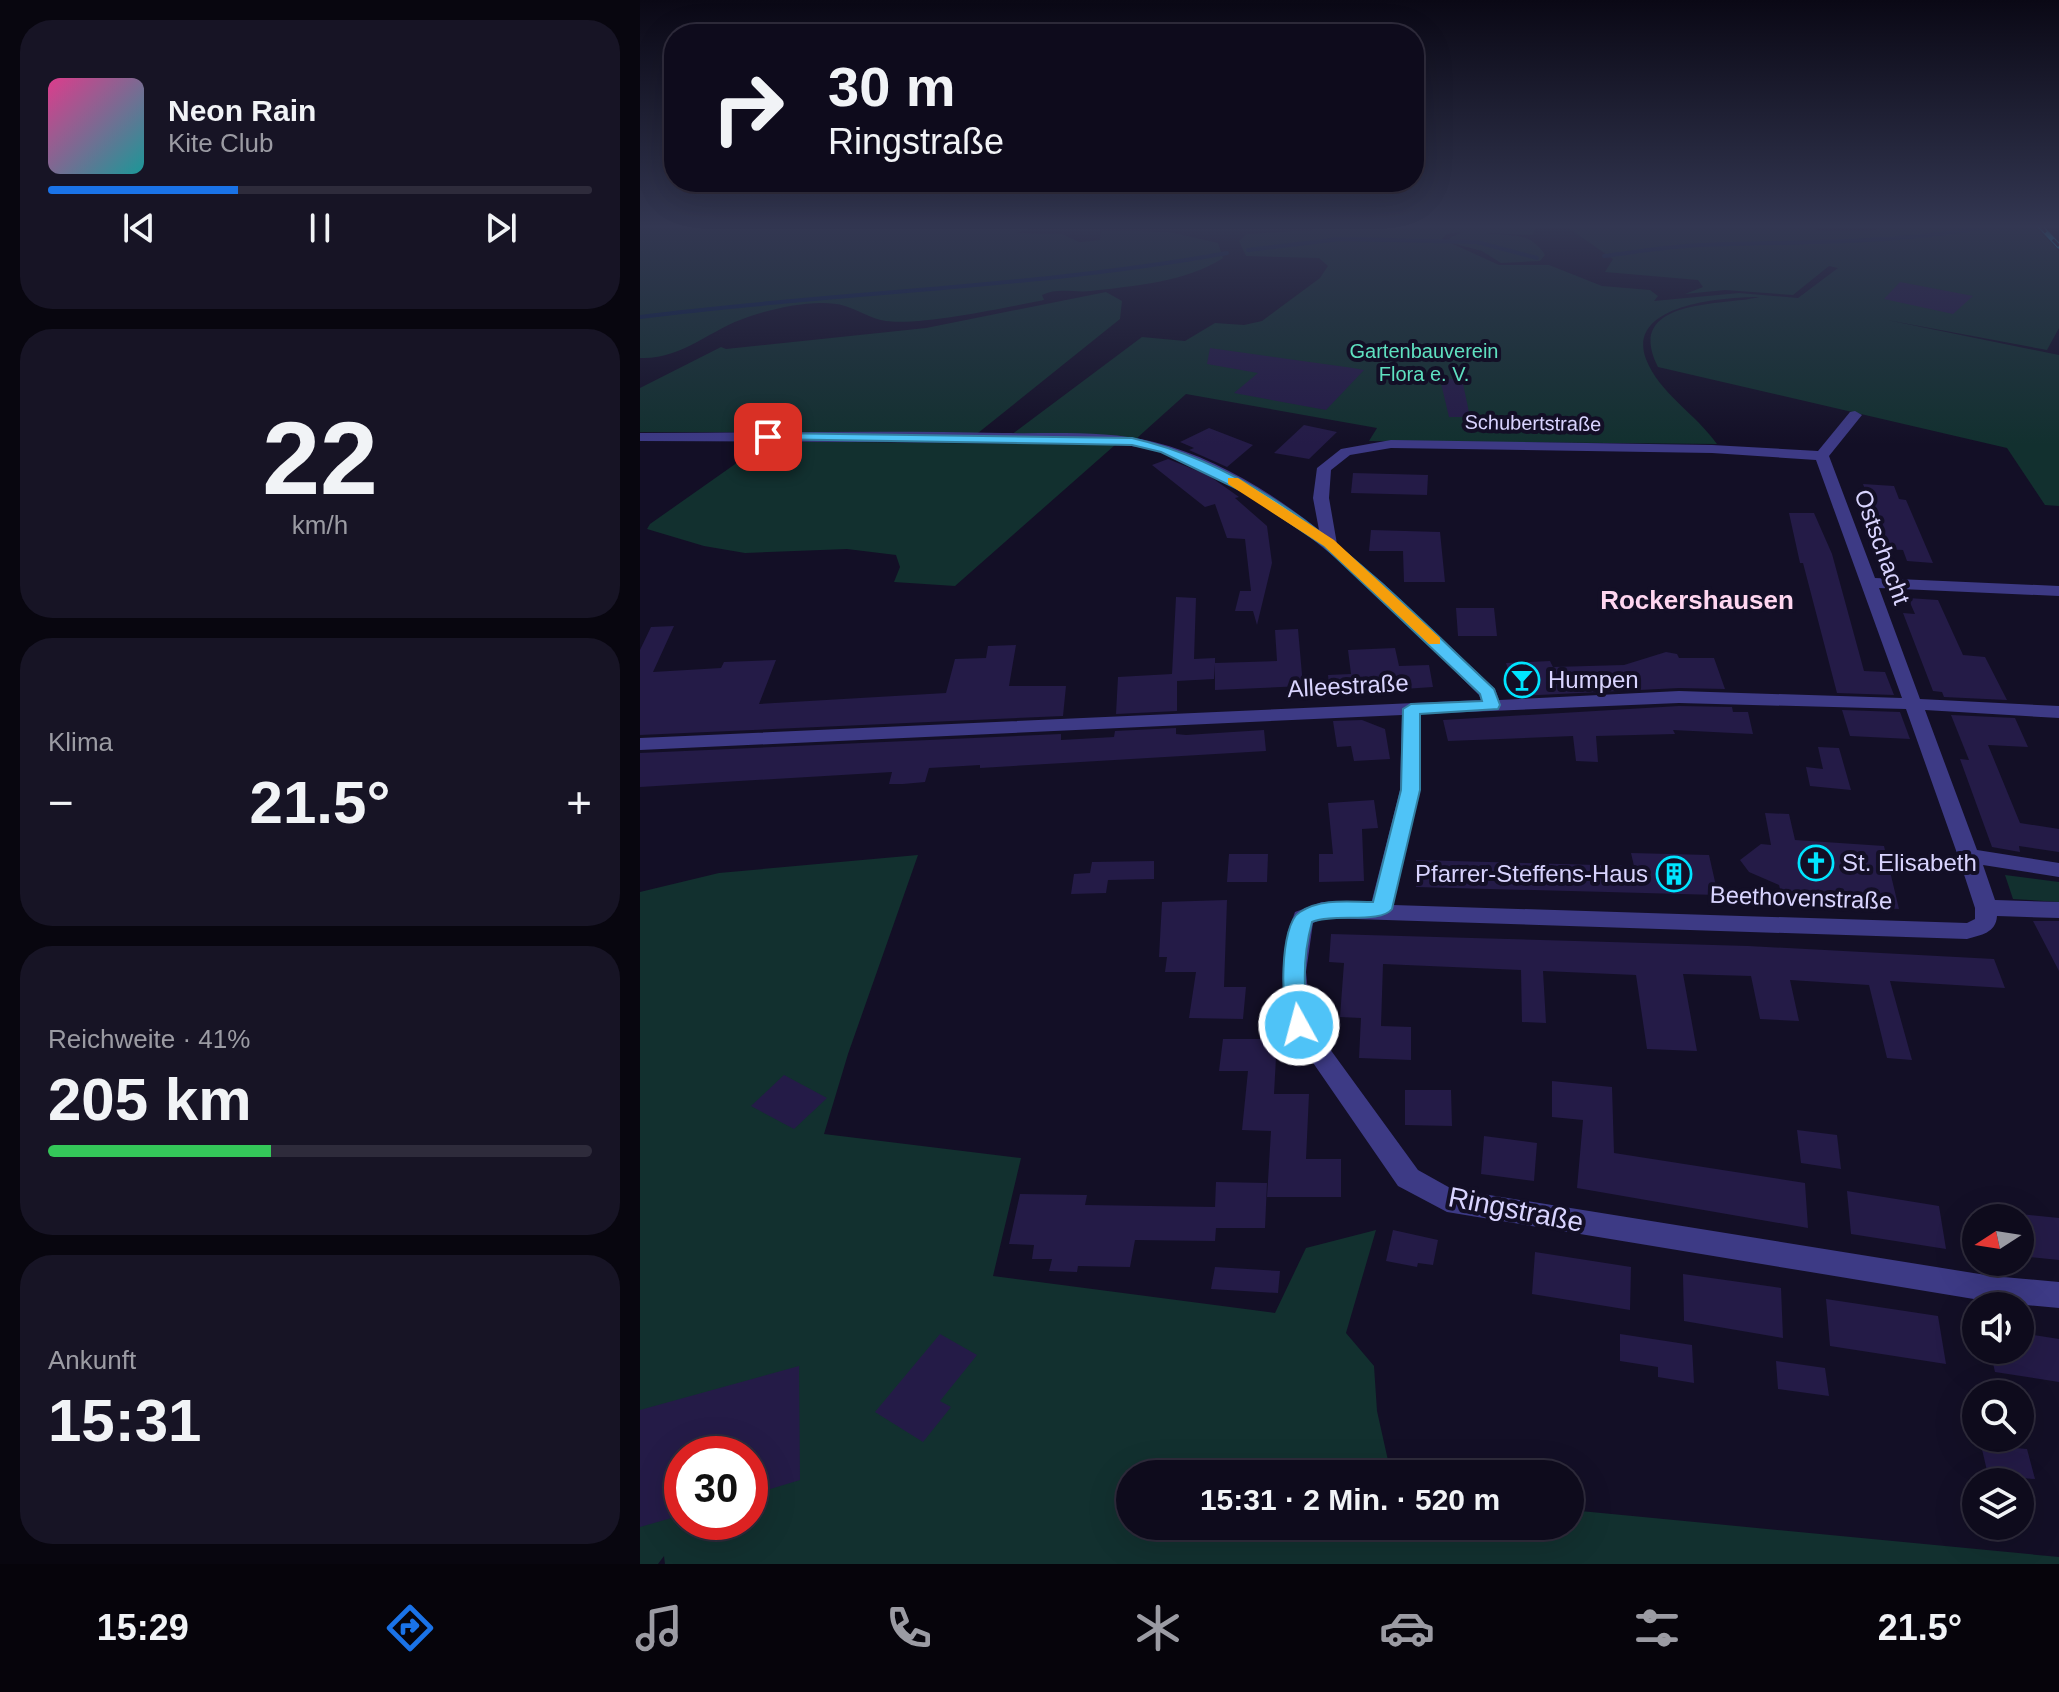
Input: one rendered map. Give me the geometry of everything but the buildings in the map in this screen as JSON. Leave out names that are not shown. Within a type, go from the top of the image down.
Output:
[{"type":"street","points":[[1822,456],[1855,415]]},
{"type":"street","points":[[640,437],[998,437],[1132,442],[1165,449],[1238,484],[1329,543],[1488,693],[1492,705]]},
{"type":"street","name":"Schubertstraße","points":[[1329,543],[1321,498],[1324,468],[1346,452],[1368,447],[1456,444],[1712,449],[1822,456]]},
{"type":"street","name":"Ostschacht","points":[[1822,456],[1915,704]]},
{"type":"street","points":[[1869,583],[2059,591]]},
{"type":"street","name":"Alleestraße","points":[[640,744],[1733,696],[2059,712]]},
{"type":"street","points":[[1915,704],[1986,908],[2059,910]]},
{"type":"street","points":[[1381,909],[1410,790],[1411,709]]},
{"type":"street","points":[[1969,856],[2059,870]]},
{"type":"street","name":"Beethovenstraße","points":[[1381,909],[1967,931],[1979,928],[1986,921],[1986,908]]},
{"type":"street","name":"Ringstraße","points":[[1381,909],[1322,910],[1303,918],[1297,938],[1294,999],[1299,1025],[1408,1178],[1447,1200],[1976,1287],[2059,1295]]},
{"type":"green space","points":[[640,298],[1044,300],[964,315],[901,322],[886,321],[834,304],[796,305],[734,322],[669,354],[640,358]]},
{"type":"green space","points":[[1076,298],[1117,298],[1122,301],[1120,319],[978,433],[640,432],[640,388],[721,347],[726,349],[926,328]]},
{"type":"green space","name":"Gartenbauverein Flora e. V.","points":[[1293,298],[1656,298],[1654,301],[1742,298],[1704,302],[1664,315],[1650,326],[1644,340],[1646,359],[1652,371],[1717,444],[1369,441],[1377,428],[1186,394],[1137,438],[1011,435],[1142,337],[1185,341],[1215,323],[1244,325],[1262,321]]},
{"type":"green space","points":[[2059,298],[2059,328],[2047,350],[1887,320],[2059,355],[2059,506],[2045,505],[2007,448],[1658,367],[1651,344],[1654,328],[1665,316],[1683,309],[1744,300]]},
{"type":"green space","points":[[768,441],[1115,445],[955,586],[894,582],[900,567],[896,555],[847,549],[745,553],[704,546],[647,529]]},
{"type":"green space","points":[[918,855],[848,1054],[824,1134],[1021,1158],[993,1276],[1275,1313],[1306,1248],[1376,1230],[1346,1333],[1374,1366],[1377,1411],[1388,1460],[1116,1460],[1116,1540],[1584,1540],[1584,1511],[2059,1557],[2059,1564],[665,1564],[664,1556],[658,1564],[640,1564],[640,892],[719,873]]},
{"type":"green space","points":[[2005,875],[2059,882],[2059,902],[2013,899]]},
{"type":"waterway","points":[[640,317],[822,298]]},
{"type":"slow traffic","points":[[1233,481],[1329,543],[1434,641]]},
{"type":"place","name":"Humpen","points":[[1522,680]]},
{"type":"place","name":"St. Elisabeth","points":[[1816,863]]},
{"type":"place","name":"Pfarrer-Steffens-Haus","points":[[1674,874]]},
{"type":"district","name":"Rockershausen","points":[[1697,600]]},
{"type":"route","points":[[768,437],[998,437],[1132,442],[1165,449],[1251,490],[1329,543],[1488,693],[1492,705],[1411,709],[1410,790],[1381,909],[1322,910],[1303,918],[1297,938],[1294,999],[1299,1025]]}]
